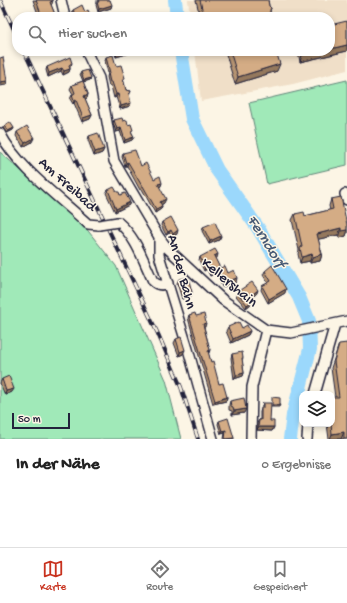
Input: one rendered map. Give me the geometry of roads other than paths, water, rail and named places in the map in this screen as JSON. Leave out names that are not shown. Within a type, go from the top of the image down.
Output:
[{"type":"street","points":[[61,0],[64,12]]},
{"type":"street","name":"An der Bahn","points":[[88,56],[99,78],[114,161],[159,237],[159,255],[188,349],[213,439]]},
{"type":"street","name":"Am Freibad","points":[[0,133],[25,167],[88,224],[99,225],[118,222],[135,243],[153,281],[157,285],[168,283]]},
{"type":"street","points":[[0,145],[25,167]]},
{"type":"street","name":"Kellershain","points":[[159,237],[168,248],[223,300],[266,330],[291,333],[347,321]]},
{"type":"street","points":[[316,391],[335,324]]},
{"type":"street","points":[[251,439],[252,387],[266,330]]},
{"type":"street","points":[[307,439],[308,427]]},
{"type":"waterway","name":"Ferndorf","points":[[175,0],[176,12]]},
{"type":"waterway","name":"Ferndorf","points":[[182,56],[192,119],[217,170],[258,228],[299,297],[309,321],[310,349],[293,415],[290,439]]},
{"type":"railway","points":[[0,0],[12,25]]},
{"type":"railway","points":[[26,56],[158,334],[181,387],[198,439]]}]
